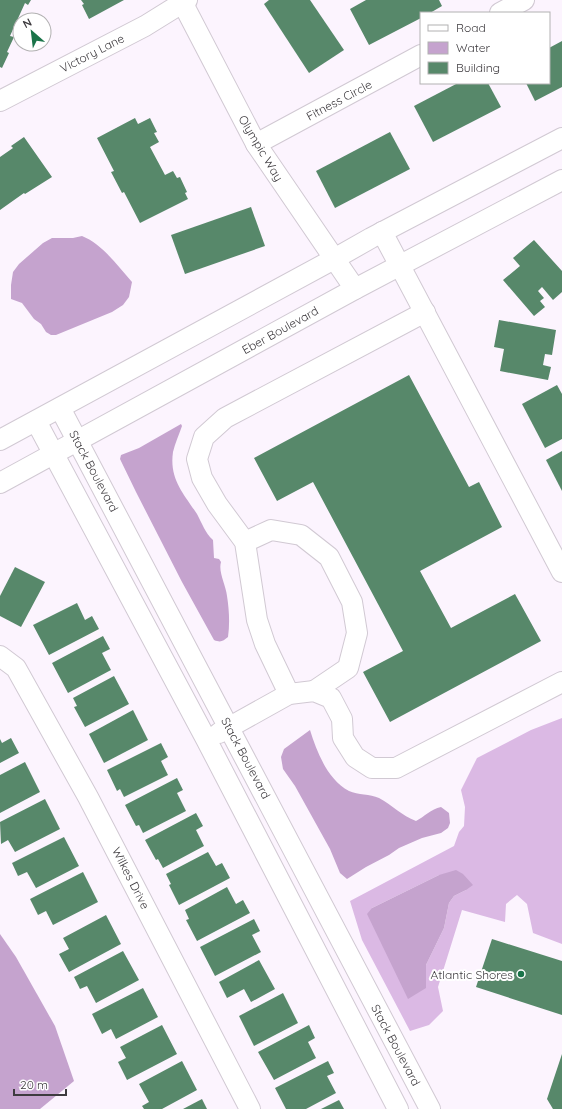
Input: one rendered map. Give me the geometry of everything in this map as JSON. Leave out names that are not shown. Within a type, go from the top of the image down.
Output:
[{"type":"street","points":[[502,12],[524,0]]},
{"type":"street","name":"Victory Lane","points":[[0,101],[145,26],[184,1]]},
{"type":"street","name":"Olympic Way","points":[[184,1],[256,144],[355,289]]},
{"type":"street","name":"Fitness Circle","points":[[256,144],[420,57]]},
{"type":"street","points":[[0,440],[382,232],[562,138]]},
{"type":"street","name":"Eber Boulevard","points":[[0,483],[54,455],[355,289],[562,180]]},
{"type":"street","points":[[382,232],[562,572]]},
{"type":"street","points":[[289,694],[265,644],[257,620],[245,542],[217,504],[202,478],[197,459],[204,437],[225,418],[424,312]]},
{"type":"street","name":"Stack Boulevard","points":[[60,408],[430,1109]]},
{"type":"street","points":[[36,421],[206,739],[398,1109]]},
{"type":"street","points":[[206,739],[289,694],[314,691],[348,668],[357,633],[352,602],[329,557],[301,535],[271,530],[245,542]]},
{"type":"street","name":"Wilkes Drive","points":[[0,656],[16,668],[88,797],[250,1109]]},
{"type":"street","points":[[314,691],[331,698],[342,719],[343,738],[354,757],[372,768],[396,768],[562,682]]},
{"type":"shaded area","points":[[562,718],[562,944],[533,933],[527,904],[517,895],[506,904],[505,922],[462,910],[438,987],[443,1011],[429,1025],[410,1031],[362,940],[350,901],[454,846],[459,832],[464,826],[465,807],[461,790],[477,758],[531,730]],"holes":[[[439,875],[466,890],[454,896],[449,903],[444,928],[426,965],[425,988],[372,908]]]},
{"type":"water","points":[[82,236],[103,250],[132,282],[129,297],[123,305],[112,312],[56,335],[51,335],[46,332],[41,324],[34,319],[22,303],[11,299],[13,272],[19,264],[43,243],[52,238],[73,238]]},
{"type":"water","points":[[181,424],[182,426],[173,452],[173,470],[175,478],[183,493],[213,540],[214,558],[219,559],[221,562],[221,574],[226,592],[229,621],[228,637],[220,641],[214,640],[182,582],[120,459],[121,455],[139,448]]},
{"type":"water","points":[[310,730],[324,764],[341,786],[349,791],[379,798],[416,821],[431,811],[441,807],[449,813],[450,823],[448,828],[441,833],[422,838],[399,848],[347,879],[340,873],[330,849],[295,786],[283,769],[281,757],[284,749]]},
{"type":"water","points":[[456,870],[463,874],[473,885],[454,896],[449,903],[444,928],[426,965],[426,988],[408,999],[367,914],[372,908],[439,875]]},
{"type":"water","points":[[0,934],[16,957],[55,1026],[74,1081],[40,1109],[0,1109]]},
{"type":"building","points":[[0,0],[31,0],[28,5],[25,3],[21,12],[12,12],[12,32],[10,36],[12,36],[12,41],[7,52],[9,53],[2,68],[0,67]]},
{"type":"building","points":[[81,0],[124,0],[89,19],[82,5],[84,4]]},
{"type":"building","points":[[269,0],[310,0],[344,50],[309,73],[264,4]]},
{"type":"building","points":[[366,0],[439,0],[442,6],[432,12],[420,12],[420,19],[369,45],[350,9]]},
{"type":"building","points":[[562,41],[562,87],[535,101],[526,84],[550,84],[550,47]]},
{"type":"building","points":[[456,84],[489,84],[501,107],[433,142],[414,106]]},
{"type":"building","points":[[135,118],[138,124],[150,118],[157,132],[154,133],[159,142],[150,147],[165,175],[173,171],[177,178],[180,177],[187,192],[185,193],[188,199],[140,223],[124,192],[122,193],[111,172],[114,171],[97,138]]},
{"type":"building","points":[[390,132],[410,169],[335,208],[316,171]]},
{"type":"building","points":[[24,137],[52,177],[25,194],[24,193],[0,210],[0,157],[13,148],[11,146]]},
{"type":"building","points":[[251,207],[265,246],[185,274],[171,235]]},
{"type":"building","points":[[534,240],[562,271],[562,292],[553,300],[542,287],[538,291],[544,298],[540,301],[545,307],[534,316],[503,280],[520,266],[513,258]]},
{"type":"building","points":[[499,320],[556,330],[552,355],[545,354],[543,365],[551,367],[548,380],[500,371],[504,349],[494,347]]},
{"type":"building","points":[[409,375],[469,487],[479,482],[502,527],[420,571],[451,628],[515,594],[541,641],[390,722],[363,672],[403,651],[313,482],[277,501],[254,458]]},
{"type":"building","points":[[557,385],[562,394],[562,439],[545,448],[522,404]]},
{"type":"building","points":[[562,451],[562,491],[546,460]]},
{"type":"building","points":[[15,567],[45,582],[21,627],[0,616],[0,596]]},
{"type":"building","points":[[77,603],[85,620],[92,616],[99,629],[49,655],[33,625]]},
{"type":"building","points":[[103,636],[110,649],[102,653],[111,670],[68,693],[52,663]]},
{"type":"building","points":[[114,676],[129,704],[85,727],[74,707],[77,706],[73,698]]},
{"type":"building","points":[[133,710],[148,740],[104,763],[89,734]]},
{"type":"building","points":[[11,738],[19,753],[0,763],[0,739],[2,743]]},
{"type":"building","points":[[161,743],[168,757],[161,761],[168,775],[124,797],[120,789],[117,791],[107,770]]},
{"type":"building","points":[[25,762],[40,792],[0,813],[0,775]]},
{"type":"building","points":[[177,778],[183,790],[177,793],[186,811],[143,833],[139,825],[136,826],[125,805]]},
{"type":"building","points":[[45,799],[60,829],[15,852],[8,840],[1,844],[0,822]]},
{"type":"building","points":[[196,813],[203,826],[196,830],[204,846],[163,868],[158,859],[156,860],[145,840]]},
{"type":"building","points":[[64,837],[79,866],[36,888],[27,872],[18,876],[12,863]]},
{"type":"building","points":[[208,852],[216,866],[222,863],[230,878],[179,905],[169,885],[171,884],[166,874]]},
{"type":"building","points":[[83,872],[98,902],[53,925],[46,911],[38,915],[30,899]]},
{"type":"building","points":[[227,887],[236,904],[243,900],[250,913],[197,941],[186,920],[189,919],[185,910]]},
{"type":"building","points":[[106,915],[121,944],[69,972],[59,954],[69,949],[63,938]]},
{"type":"building","points":[[254,919],[260,931],[252,935],[261,952],[215,976],[200,947]]},
{"type":"building","name":"Atlantic Shores","points":[[492,939],[562,961],[562,1015],[476,987]]},
{"type":"building","points":[[123,951],[139,980],[96,1003],[87,986],[80,989],[74,977]]},
{"type":"building","points":[[259,960],[275,989],[251,1002],[244,989],[227,998],[219,982]]},
{"type":"building","points":[[143,988],[158,1017],[116,1039],[111,1029],[102,1034],[92,1014]]},
{"type":"building","points":[[283,993],[298,1023],[254,1046],[239,1016]]},
{"type":"building","points":[[162,1025],[177,1054],[127,1080],[118,1062],[126,1058],[120,1047]]},
{"type":"building","points":[[309,1025],[315,1038],[308,1042],[316,1058],[274,1080],[258,1052]]},
{"type":"building","points":[[562,1054],[562,1109],[553,1109],[547,1099]]},
{"type":"building","points":[[182,1061],[197,1090],[162,1109],[144,1109],[142,1106],[149,1102],[139,1084]]},
{"type":"building","points":[[328,1061],[334,1073],[327,1076],[336,1093],[306,1109],[286,1109],[275,1088]]},
{"type":"building","points":[[202,1099],[207,1109],[183,1109]]},
{"type":"building","points":[[339,1100],[344,1109],[321,1109]]},
{"type":"place","name":"Atlantic Shores","points":[[521,974]]}]
